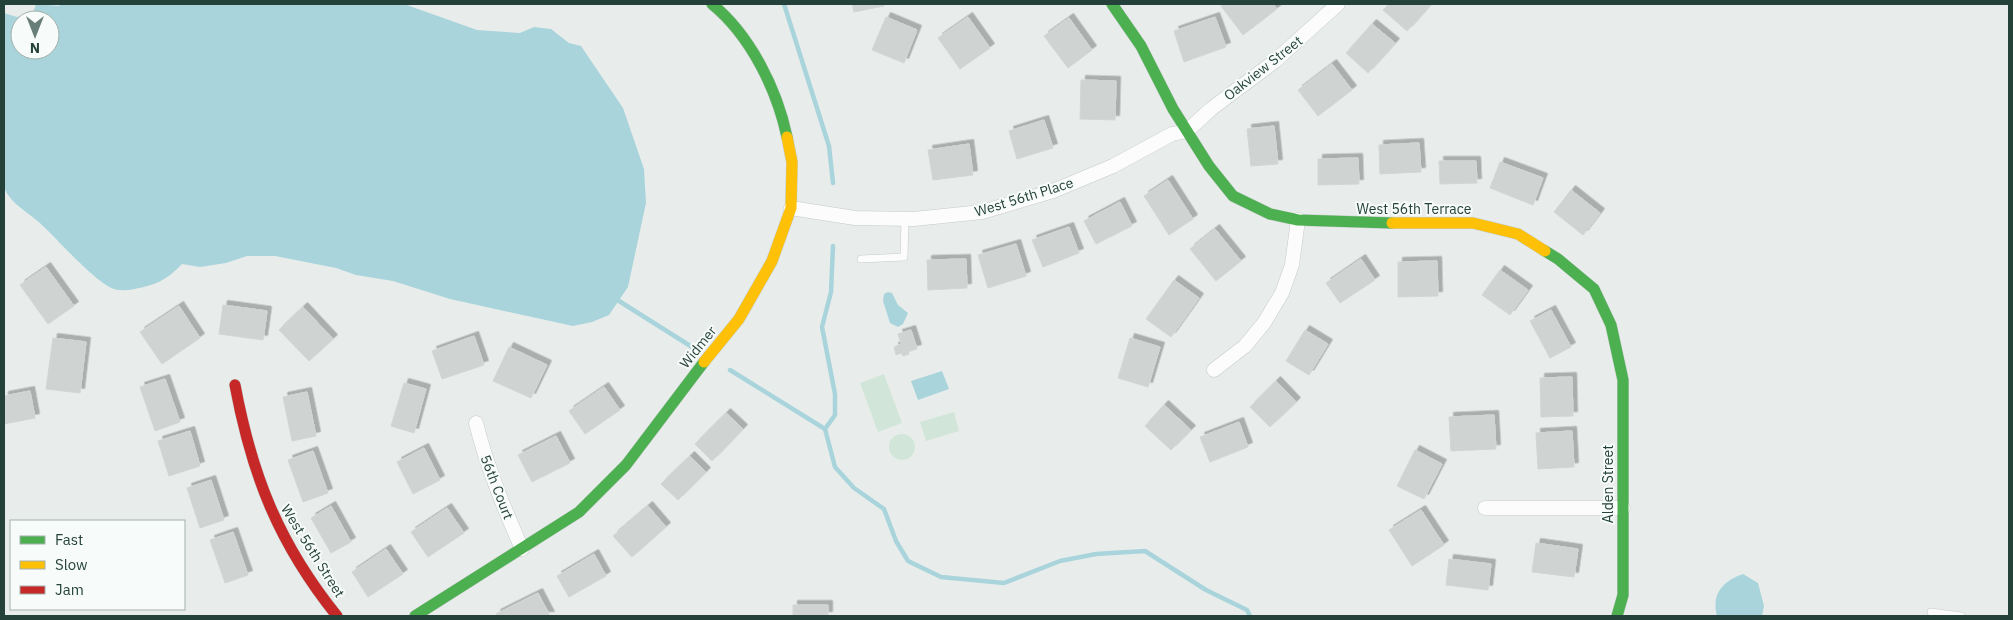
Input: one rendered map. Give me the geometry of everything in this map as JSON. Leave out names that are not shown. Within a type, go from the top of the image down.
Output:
[{"type":"street","name":"Widmer","points":[[415,616],[579,512],[626,465],[739,319],[772,261],[791,208],[792,162],[783,118],[760,64],[728,17],[712,4]]},
{"type":"street","name":"West 56th Terrace","points":[[1112,4],[1141,46],[1173,109],[1209,166],[1233,196],[1270,214],[1298,220],[1352,223],[1473,223],[1518,234],[1558,259],[1594,289],[1611,325],[1617,352]]},
{"type":"street","name":"Oakview Street","points":[[1187,131],[1211,109],[1275,61],[1338,4]]},
{"type":"street","name":"West 56th Place","points":[[791,208],[855,218],[905,219],[982,212],[1053,191],[1113,166],[1172,134],[1187,131]]},
{"type":"street","points":[[1214,370],[1245,346],[1264,323],[1282,293],[1292,265],[1298,220]]},
{"type":"street","name":"Alden Street","points":[[1617,352],[1622,380],[1623,508],[1623,595],[1617,616]]},
{"type":"street","name":"West 56th Street","points":[[235,386],[241,423],[249,454],[268,508],[290,549],[320,597],[337,616]]},
{"type":"street","name":"56th Court","points":[[476,423],[493,479],[522,549]]},
{"type":"street","points":[[1485,508],[1623,508]]},
{"type":"lane","points":[[861,259],[904,256],[905,219]]},
{"type":"lane","points":[[1931,612],[1961,616]]},
{"type":"green space","points":[[884,374],[902,423],[878,432],[860,383]]},
{"type":"green space","points":[[954,412],[959,431],[926,441],[920,422]]},
{"type":"green space","points":[[902,434],[911,438],[915,447],[911,456],[902,460],[893,456],[889,447],[893,438]]},
{"type":"water","points":[[36,4],[59,6],[60,4],[404,4],[477,30],[520,33],[534,27],[551,29],[569,43],[581,46],[623,108],[644,169],[646,203],[628,287],[609,315],[592,322],[573,326],[450,299],[393,281],[356,275],[336,268],[275,256],[247,256],[226,263],[200,267],[182,264],[174,272],[155,283],[129,290],[114,289],[88,271],[43,226],[11,198],[4,187],[4,13],[10,15],[10,60],[60,60],[60,10],[34,10]]},
{"type":"water","points":[[892,293],[898,305],[908,313],[903,324],[898,327],[890,323],[883,301],[884,294]]},
{"type":"water","points":[[942,371],[949,389],[918,400],[911,381]]},
{"type":"water","points":[[1743,574],[1758,583],[1764,606],[1762,616],[1717,616],[1716,601],[1720,589],[1730,580]]},
{"type":"building","points":[[852,4],[884,4],[884,6],[854,12]]},
{"type":"building","points":[[1224,4],[1273,4],[1277,9],[1243,35],[1221,6]]},
{"type":"building","points":[[1389,4],[1431,4],[1407,31],[1383,10]]},
{"type":"building","points":[[886,17],[917,30],[904,63],[872,50]]},
{"type":"building","points":[[968,17],[990,48],[960,69],[938,38]]},
{"type":"building","points":[[1215,17],[1226,47],[1184,62],[1174,31]]},
{"type":"building","points":[[1069,18],[1092,50],[1068,68],[1044,36]]},
{"type":"building","points":[[1372,24],[1395,43],[1368,73],[1346,53]]},
{"type":"building","points":[[1332,64],[1352,90],[1318,116],[1298,90]]},
{"type":"building","points":[[1081,80],[1116,81],[1115,120],[1080,119]]},
{"type":"building","points":[[1044,120],[1053,148],[1017,159],[1009,131]]},
{"type":"building","points":[[1274,126],[1278,164],[1251,166],[1247,129]]},
{"type":"building","points":[[1419,143],[1421,172],[1380,174],[1379,145]]},
{"type":"building","points":[[969,144],[973,175],[933,180],[928,150]]},
{"type":"building","points":[[1358,158],[1359,184],[1318,185],[1318,159]]},
{"type":"building","points":[[1439,161],[1476,161],[1477,183],[1440,184]]},
{"type":"building","points":[[1500,162],[1543,178],[1533,205],[1490,188]]},
{"type":"building","points":[[1168,180],[1193,219],[1169,235],[1144,196]]},
{"type":"building","points":[[1571,190],[1600,213],[1583,235],[1554,212]]},
{"type":"building","points":[[1120,202],[1132,226],[1096,244],[1084,221]]},
{"type":"building","points":[[1069,227],[1079,253],[1043,267],[1032,240]]},
{"type":"building","points":[[1215,229],[1241,261],[1216,281],[1190,249]]},
{"type":"building","points":[[1016,244],[1026,276],[988,288],[978,255]]},
{"type":"building","points":[[966,259],[967,288],[928,290],[927,260]]},
{"type":"building","points":[[1361,259],[1375,280],[1340,303],[1326,283]]},
{"type":"building","points":[[1437,261],[1438,296],[1398,297],[1398,262]]},
{"type":"building","points":[[46,267],[74,306],[48,324],[20,285]]},
{"type":"building","points":[[1500,270],[1528,290],[1510,315],[1482,295]]},
{"type":"building","points":[[1174,280],[1199,298],[1171,337],[1146,319]]},
{"type":"building","points":[[223,305],[267,311],[263,340],[219,334]]},
{"type":"building","points":[[179,306],[200,338],[162,364],[140,332]]},
{"type":"building","points":[[303,307],[333,339],[309,361],[279,330]]},
{"type":"building","points":[[1551,310],[1571,347],[1550,358],[1530,321]]},
{"type":"building","points":[[911,330],[917,349],[908,351],[909,354],[903,356],[901,353],[896,355],[894,347],[901,344],[898,334]]},
{"type":"building","points":[[1305,330],[1328,344],[1309,375],[1286,361]]},
{"type":"building","points":[[474,336],[484,365],[442,379],[432,351]]},
{"type":"building","points":[[53,338],[86,342],[80,393],[46,389]]},
{"type":"building","points":[[1130,338],[1160,347],[1148,387],[1118,378]]},
{"type":"building","points":[[509,347],[547,365],[531,398],[493,381]]},
{"type":"building","points":[[1572,377],[1573,416],[1541,417],[1540,378]]},
{"type":"building","points":[[165,379],[180,422],[155,431],[140,387]]},
{"type":"building","points":[[1276,381],[1296,402],[1270,427],[1250,407]]},
{"type":"building","points":[[404,383],[426,389],[414,433],[391,426]]},
{"type":"building","points":[[604,387],[620,410],[585,434],[569,411]]},
{"type":"building","points":[[30,391],[35,418],[4,424],[4,396]]},
{"type":"building","points":[[307,392],[316,436],[292,441],[283,397]]},
{"type":"building","points":[[1164,405],[1191,430],[1171,450],[1145,426]]},
{"type":"building","points":[[726,413],[743,429],[712,461],[695,444]]},
{"type":"building","points":[[1494,415],[1496,449],[1451,451],[1449,417]]},
{"type":"building","points":[[1239,422],[1248,447],[1210,462],[1200,437]]},
{"type":"building","points":[[190,431],[200,466],[169,476],[158,441]]},
{"type":"building","points":[[1572,431],[1574,467],[1538,469],[1536,433]]},
{"type":"building","points":[[556,436],[570,463],[532,482],[518,455]]},
{"type":"building","points":[[424,448],[440,480],[413,494],[397,462]]},
{"type":"building","points":[[1415,450],[1442,464],[1424,499],[1397,486]]},
{"type":"building","points":[[313,451],[328,493],[303,502],[288,460]]},
{"type":"building","points":[[690,456],[706,472],[678,500],[661,484]]},
{"type":"building","points":[[211,480],[224,520],[200,528],[187,488]]},
{"type":"building","points":[[331,506],[351,542],[331,553],[311,518]]},
{"type":"building","points":[[648,506],[666,527],[632,557],[613,536]]},
{"type":"building","points":[[447,508],[464,533],[428,557],[411,532]]},
{"type":"building","points":[[1421,510],[1444,545],[1412,566],[1389,530]]},
{"type":"building","points":[[233,532],[248,575],[225,583],[210,540]]},
{"type":"building","points":[[1536,543],[1578,549],[1574,577],[1532,572]]},
{"type":"building","points":[[386,549],[403,574],[368,597],[352,572]]},
{"type":"building","points":[[594,554],[606,576],[569,597],[557,576]]},
{"type":"building","points":[[1449,559],[1491,564],[1488,590],[1446,585]]},
{"type":"building","points":[[538,593],[550,616],[497,616],[496,614]]},
{"type":"building","points":[[793,605],[828,605],[828,616],[793,616]]},
{"type":"waterway","points":[[784,4],[829,146],[833,183]]},
{"type":"waterway","points":[[825,429],[835,415],[835,394],[822,327],[831,292],[833,246]]},
{"type":"waterway","points":[[619,301],[692,347]]},
{"type":"waterway","points":[[730,370],[825,429],[835,467],[854,488],[884,509],[896,541],[908,561],[941,577],[1004,583],[1060,561],[1096,554],[1145,551],[1206,590],[1247,610],[1250,616]]},
{"type":"traffic: fast","points":[[712,4],[738,31],[760,64],[776,100],[787,137]]},
{"type":"traffic: fast","points":[[1112,4],[1141,46],[1173,109],[1209,166],[1233,196],[1270,214],[1298,220],[1392,223]]},
{"type":"traffic: fast","points":[[1545,251],[1558,259],[1594,289],[1611,325],[1623,380],[1623,595],[1617,616]]},
{"type":"traffic: fast","points":[[415,616],[579,512],[626,465],[704,362]]},
{"type":"traffic: slow","points":[[704,362],[739,319],[772,261],[791,208],[792,162],[787,137]]},
{"type":"traffic: slow","points":[[1392,223],[1473,223],[1518,234],[1545,251]]},
{"type":"traffic: jam","points":[[235,385],[250,449],[259,479],[271,508],[299,562],[337,616]]}]
